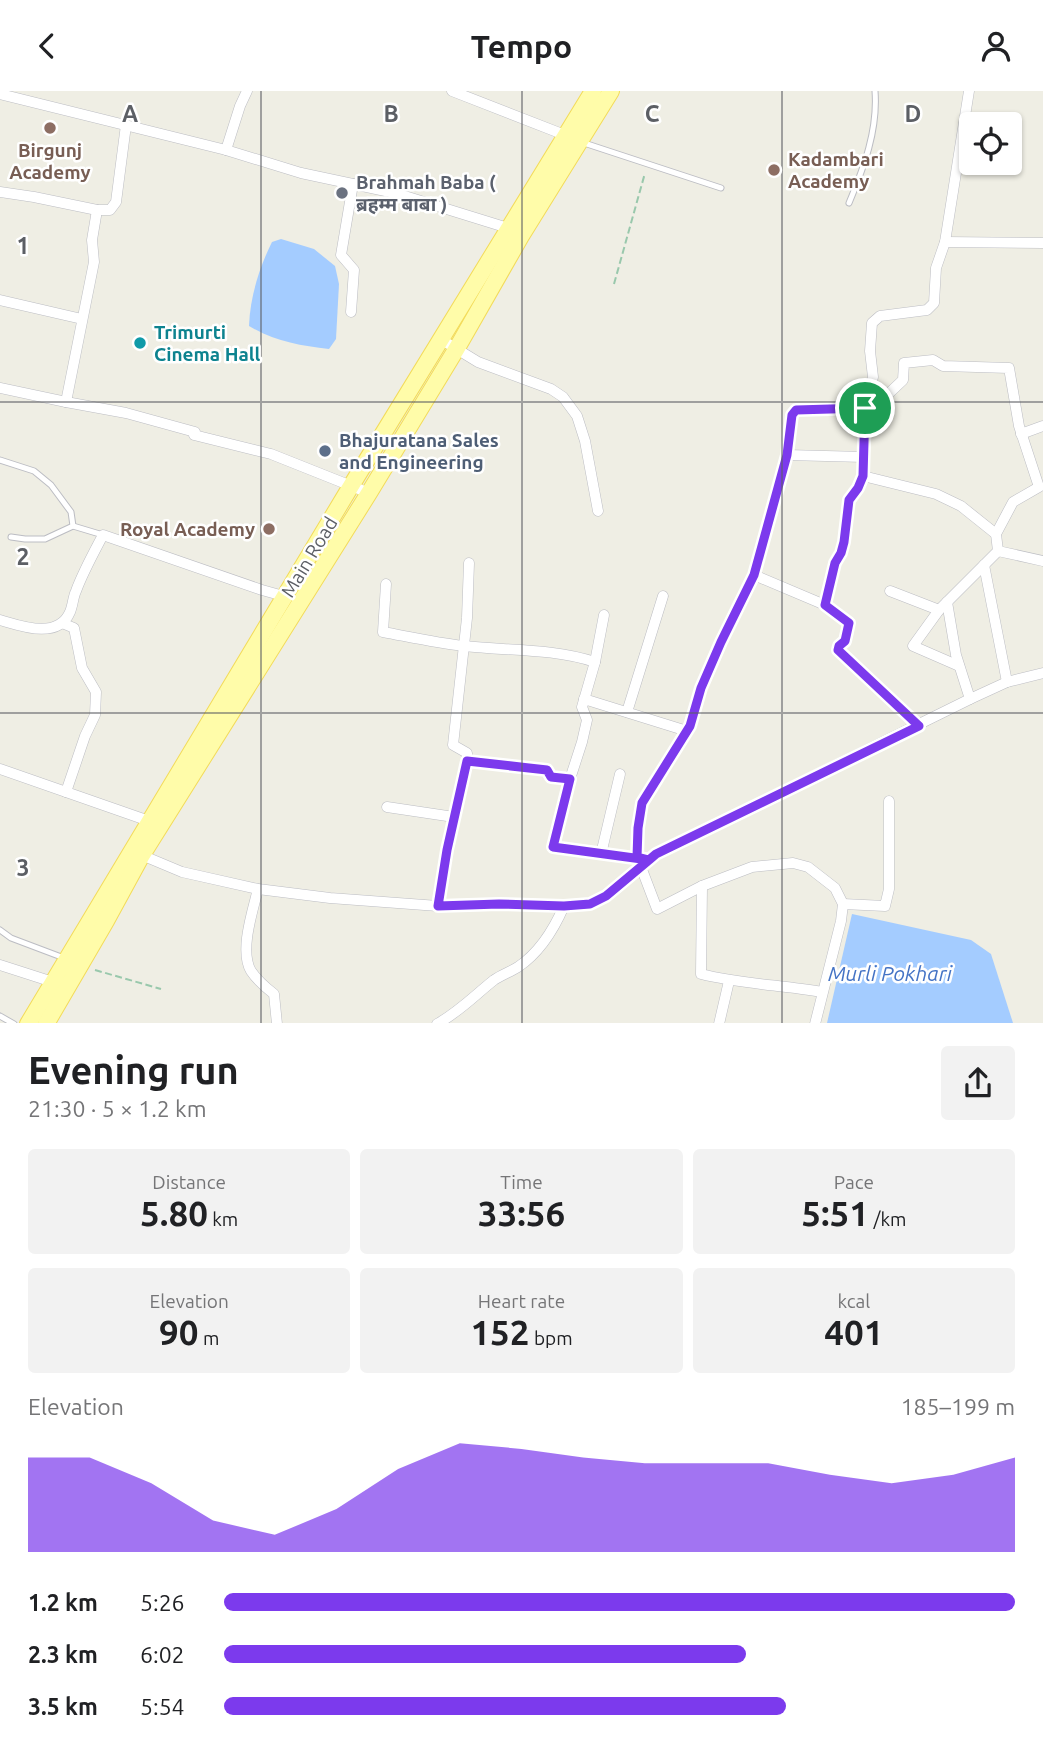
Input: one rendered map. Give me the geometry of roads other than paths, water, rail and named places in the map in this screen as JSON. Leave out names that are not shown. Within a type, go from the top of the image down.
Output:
[{"type":"main road","name":"Main Road","points":[[294,599],[351,486],[521,236],[573,139],[593,91]]},
{"type":"main road","name":"Main Road","points":[[29,1023],[73,963],[137,853],[294,599],[369,493],[450,344],[508,228],[611,91]]},
{"type":"main road","name":"Main Road","points":[[46,1023],[59,985]]},
{"type":"street","points":[[226,150],[247,91]]},
{"type":"street","points":[[452,91],[573,139]]},
{"type":"street","points":[[825,605],[835,563],[844,542],[849,500],[863,476],[865,408],[873,377],[870,351],[872,323],[880,316],[928,310],[934,303],[936,268],[945,242],[969,91]]},
{"type":"street","points":[[0,94],[226,150],[301,173],[395,193],[508,228]]},
{"type":"street","points":[[0,193],[110,210],[116,202],[126,125]]},
{"type":"street","points":[[351,312],[354,270],[341,255],[353,184]]},
{"type":"street","points":[[66,402],[94,262],[92,240],[97,210]]},
{"type":"street","points":[[945,242],[1043,243]]},
{"type":"street","points":[[0,300],[82,319]]},
{"type":"street","points":[[450,344],[478,362],[551,389],[563,397],[577,416],[585,441],[598,511]]},
{"type":"street","points":[[815,1023],[841,921],[843,904],[835,888],[808,867],[793,863],[752,867],[702,885],[657,909],[642,861],[638,828],[642,803],[690,726],[701,688],[754,575],[787,455],[792,415],[796,410],[865,408],[884,397],[903,380],[904,363],[933,360],[943,366],[1009,368],[1021,434],[1039,487],[1013,502],[996,534],[998,551]]},
{"type":"street","points":[[0,388],[126,413],[195,432],[194,435],[271,454],[369,493]]},
{"type":"street","points":[[1021,434],[1043,426]]},
{"type":"street","points":[[787,455],[864,457]]},
{"type":"street","points":[[863,476],[936,495],[961,506],[996,534]]},
{"type":"street","points":[[0,620],[33,630],[62,623],[69,613],[75,593],[103,535],[294,599]]},
{"type":"street","points":[[998,551],[1043,561]]},
{"type":"street","points":[[959,666],[913,646],[939,610],[998,551]]},
{"type":"street","points":[[438,906],[447,850],[467,761],[467,753],[453,745],[467,618],[469,563]]},
{"type":"street","points":[[984,565],[1007,682]]},
{"type":"street","points":[[754,575],[825,605],[849,623],[845,641],[838,650],[919,726]]},
{"type":"street","points":[[386,584],[383,632],[464,646],[573,655],[594,662]]},
{"type":"street","points":[[890,591],[939,610]]},
{"type":"street","points":[[627,712],[663,596]]},
{"type":"street","points":[[947,602],[959,666],[970,699]]},
{"type":"street","points":[[604,615],[582,707],[587,720],[553,847],[642,861]]},
{"type":"street","points":[[62,623],[74,628],[82,668],[96,692],[95,715],[66,792]]},
{"type":"street","points":[[137,853],[182,872],[258,889],[330,898],[438,906],[590,904],[606,896],[642,861],[970,699],[1007,682],[1043,673]]},
{"type":"street","points":[[584,699],[687,731]]},
{"type":"street","points":[[0,769],[155,824]]},
{"type":"street","points":[[601,854],[620,774]]},
{"type":"street","points":[[843,904],[885,906],[889,889],[889,801]]},
{"type":"street","points":[[387,807],[454,817]]},
{"type":"street","points":[[702,885],[701,974],[729,981],[822,992]]},
{"type":"street","points":[[258,889],[246,936],[248,961],[249,968],[260,983],[274,994],[277,1023]]},
{"type":"street","points":[[455,1020],[496,979],[520,965],[534,952],[557,921],[564,906]]},
{"type":"street","points":[[0,965],[59,985]]},
{"type":"street","points":[[719,1023],[729,981]]},
{"type":"lane","points":[[849,203],[863,169],[873,130],[875,91]]},
{"type":"lane","points":[[573,139],[721,188]]},
{"type":"lane","points":[[0,460],[34,471],[51,485],[71,512],[72,526]]},
{"type":"lane","points":[[11,537],[45,540],[72,526],[103,535]]},
{"type":"lane","points":[[0,930],[11,938],[73,963]]},
{"type":"water","points":[[281,239],[314,249],[335,266],[339,284],[336,339],[329,349],[288,342],[249,326],[253,294],[263,262],[272,242]]},
{"type":"water","name":"Murli Pokhari","points":[[852,914],[971,940],[991,954],[1013,1023],[827,1023]]},
{"type":"place","name":"Birgunj Academy","points":[[50,128]]},
{"type":"place","name":"Kadambari Academy","points":[[774,170]]},
{"type":"place","name":"Brahmah Baba ( ब्रहम्म बाबा )","points":[[342,193]]},
{"type":"place","name":"Trimurti Cinema Hall","points":[[140,343]]},
{"type":"place","name":"Bhajuratana Sales and Engineering","points":[[325,451]]},
{"type":"place","name":"Royal Academy","points":[[269,529]]}]
